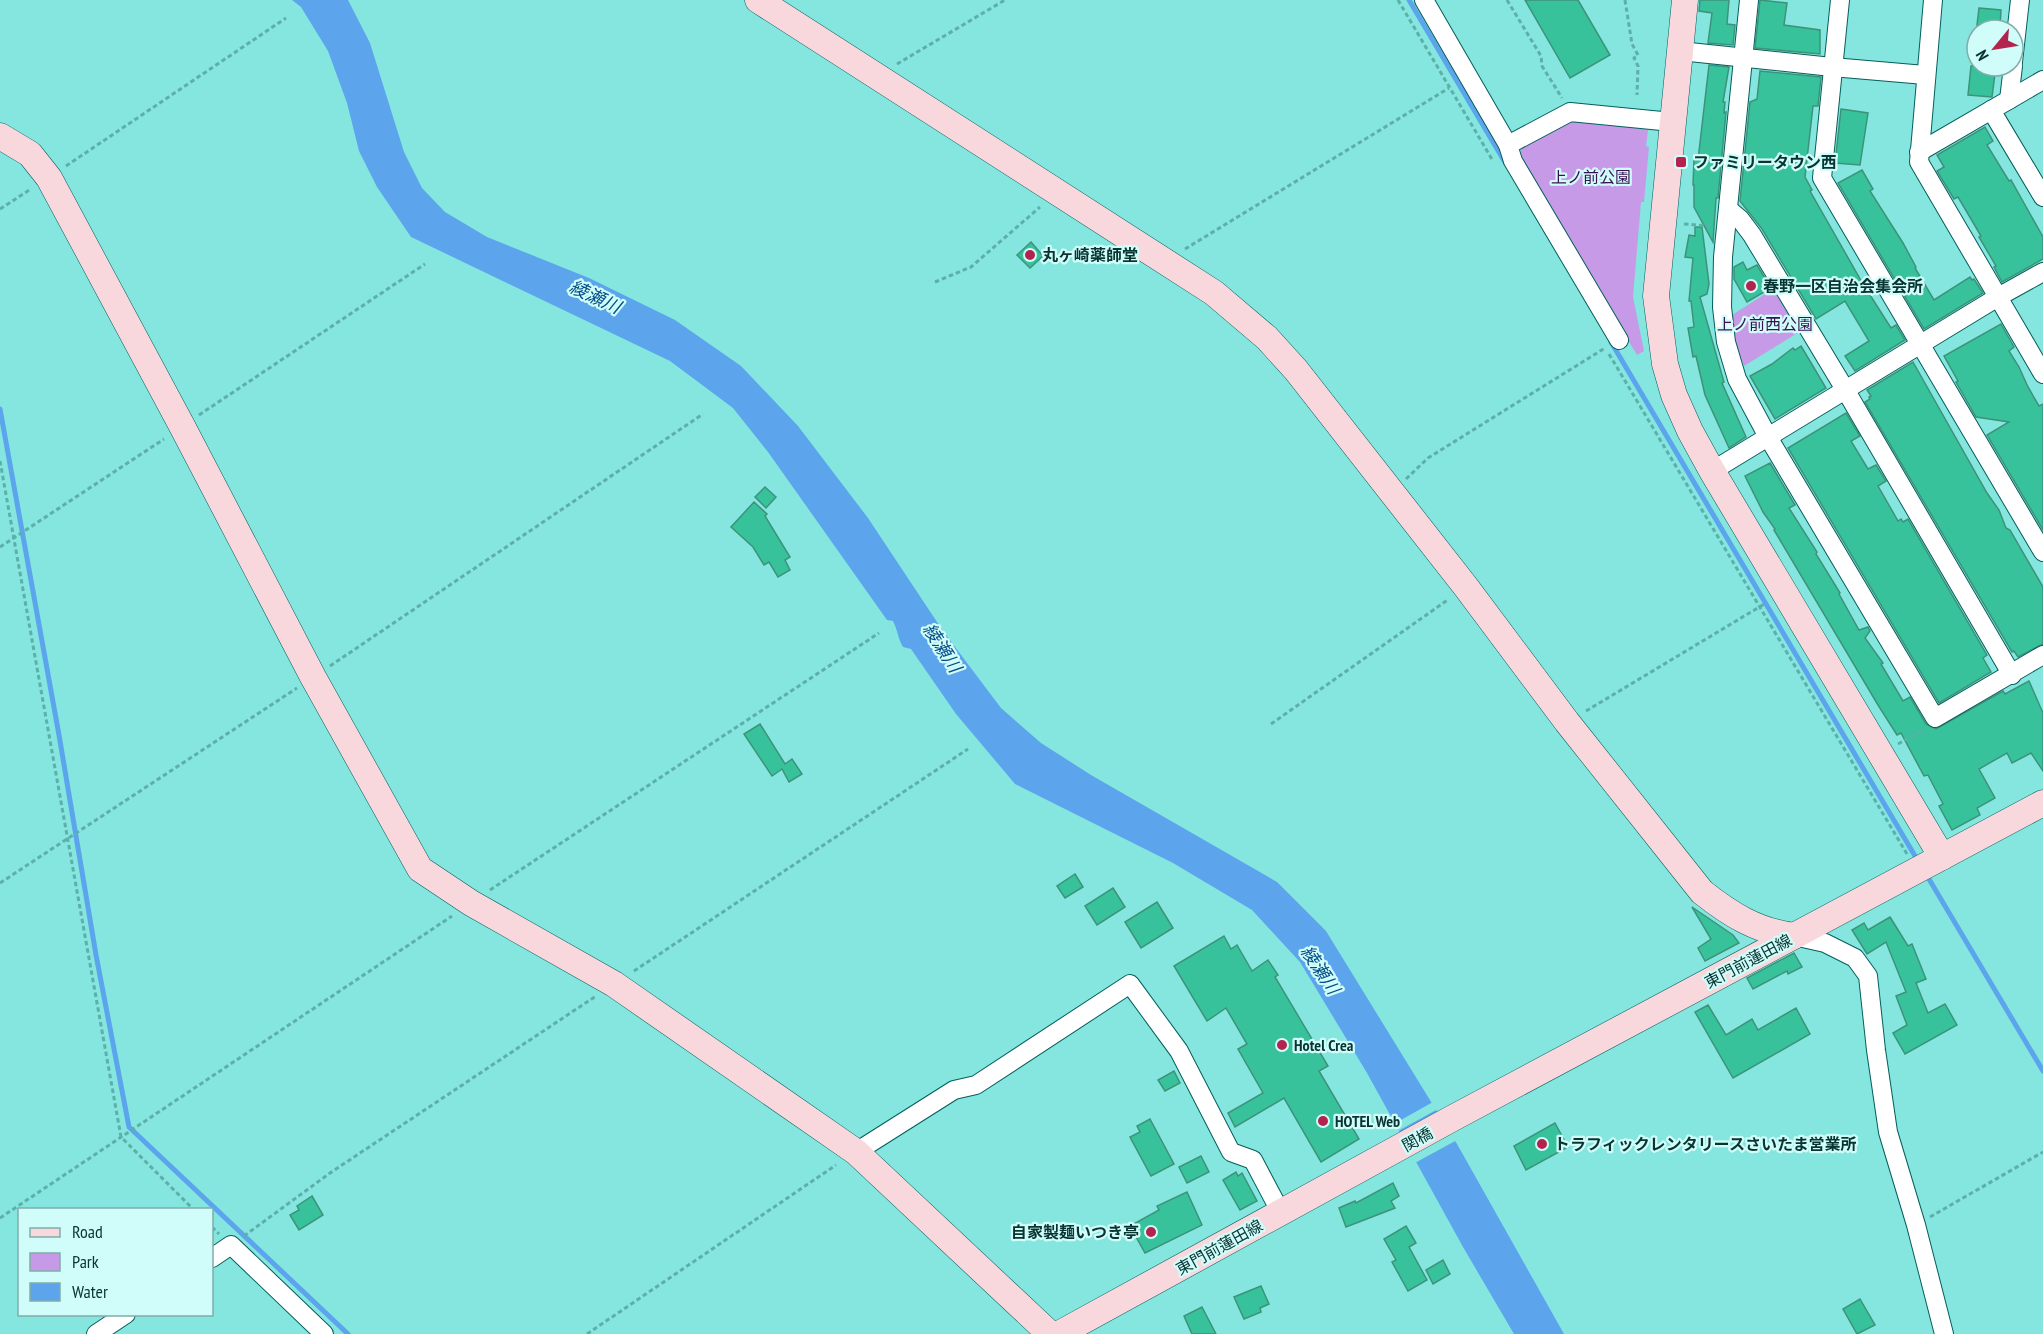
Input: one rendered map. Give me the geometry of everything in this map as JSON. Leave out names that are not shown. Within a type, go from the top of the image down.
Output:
[{"type":"street","points":[[758,0],[1170,264],[1214,294],[1267,338],[1296,370],[1466,587],[1567,722],[1702,892],[1722,908],[1771,933],[1825,943],[1855,958],[1868,976],[1875,1050],[1888,1132],[1917,1225],[1944,1334]]},
{"type":"street","points":[[1424,0],[1508,145],[1513,161],[1612,344]]},
{"type":"street","points":[[1685,0],[1656,296],[1665,364],[1674,395],[1712,471],[1942,857]]},
{"type":"street","points":[[1749,0],[1723,257],[1722,297],[1726,342],[1737,379],[1768,437],[1935,718],[2043,655]]},
{"type":"street","points":[[1840,0],[1822,178],[2043,552]]},
{"type":"street","points":[[1933,0],[1918,152],[1919,162],[2043,374]]},
{"type":"street","points":[[2018,18],[2020,0]]},
{"type":"street","points":[[1680,51],[1925,75]]},
{"type":"street","points":[[2009,100],[2011,78]]},
{"type":"street","points":[[1918,152],[2043,80]]},
{"type":"street","points":[[1991,110],[2043,197]]},
{"type":"street","points":[[1508,145],[1570,111],[1672,122]]},
{"type":"street","points":[[0,136],[30,154],[49,178],[313,677],[420,868],[471,903],[614,984],[856,1152],[1050,1334]]},
{"type":"street","points":[[1728,209],[1740,219],[1752,235],[2012,675]]},
{"type":"street","points":[[1712,471],[2043,272]]},
{"type":"street","name":"東門前蓮田線","points":[[1453,1118],[2043,803]]},
{"type":"street","points":[[856,1152],[954,1090],[976,1085],[1130,984],[1179,1051],[1231,1152],[1253,1160],[1281,1213]]},
{"type":"street","name":"関橋","points":[[1380,1159],[1453,1118]]},
{"type":"street","name":"東門前蓮田線","points":[[1059,1334],[1380,1159]]},
{"type":"street","points":[[213,1257],[231,1245],[324,1334]]},
{"type":"street","points":[[96,1334],[123,1316]]},
{"type":"path","points":[[877,75],[1005,0]]},
{"type":"path","points":[[1398,0],[1497,168]]},
{"type":"path","points":[[1507,0],[1541,56],[1542,66],[1563,99]]},
{"type":"path","points":[[1625,0],[1632,44],[1638,55],[1634,58],[1638,66],[1636,95]]},
{"type":"path","points":[[0,210],[286,18]]},
{"type":"path","points":[[1170,264],[1182,250],[1468,76]]},
{"type":"path","points":[[935,282],[971,267],[1058,192]]},
{"type":"path","points":[[1681,223],[1716,227]]},
{"type":"path","points":[[0,547],[425,264]]},
{"type":"path","points":[[1392,493],[1428,458],[1612,344],[1759,608],[1917,870]]},
{"type":"path","points":[[0,883],[313,677],[704,414]]},
{"type":"path","points":[[0,461],[122,1137],[193,1208]]},
{"type":"path","points":[[1271,724],[1466,587]]},
{"type":"path","points":[[1567,722],[1784,592]]},
{"type":"path","points":[[0,1218],[879,633]]},
{"type":"path","points":[[1896,745],[1931,724],[1935,718]]},
{"type":"path","points":[[587,1334],[856,1152]]},
{"type":"path","points":[[1917,1225],[2043,1152]]},
{"type":"green space","name":"上ノ前公園","points":[[1568,118],[1584,123],[1610,126],[1611,123],[1648,130],[1646,146],[1649,147],[1644,202],[1641,202],[1633,297],[1644,351],[1637,355],[1519,158],[1520,146]]},
{"type":"green space","name":"上ノ前西公園","points":[[1773,289],[1799,332],[1744,366],[1735,341],[1732,315]]},
{"type":"water","name":"綾瀬川","points":[[292,0],[348,0],[370,43],[404,152],[422,188],[445,212],[487,237],[589,278],[675,320],[741,366],[798,426],[868,518],[943,631],[1001,708],[1041,743],[1091,775],[1277,882],[1326,931],[1457,1144],[1564,1334],[1514,1334],[1367,1073],[1300,962],[1252,910],[1173,863],[1015,784],[956,714],[911,649],[903,647],[893,621],[887,620],[768,452],[733,408],[670,361],[411,237],[377,187],[359,151],[347,103],[328,51],[301,7]]},
{"type":"pier","points":[[1433,1102],[1438,1109],[1396,1132],[1392,1125]]},
{"type":"pier","points":[[1453,1133],[1457,1140],[1413,1164],[1409,1156]]},
{"type":"building","points":[[1525,0],[1578,0],[1610,55],[1570,78]]},
{"type":"building","points":[[1700,0],[1729,0],[1727,24],[1735,25],[1733,45],[1708,43],[1712,13],[1699,11]]},
{"type":"building","points":[[1760,0],[1787,3],[1784,25],[1820,30],[1820,54],[1755,48]]},
{"type":"building","points":[[1979,8],[2001,10],[2001,18],[1978,18]]},
{"type":"building","points":[[1709,65],[1729,67],[1723,102],[1725,102],[1724,113],[1726,112],[1713,242],[1694,207],[1693,185],[1694,160],[1698,160]]},
{"type":"building","points":[[1760,71],[1821,77],[1818,106],[1813,106],[1805,177],[1812,190],[1810,191],[1863,284],[1891,328],[1896,325],[1905,340],[1855,371],[1845,356],[1869,341],[1845,301],[1816,319],[1762,229],[1740,201],[1750,102],[1757,99]]},
{"type":"building","points":[[1970,78],[1994,78],[1992,97],[1968,95]]},
{"type":"building","points":[[1841,109],[1868,113],[1860,165],[1835,163]]},
{"type":"building","points":[[1985,127],[1993,141],[1987,145],[2009,181],[2011,180],[2043,237],[2043,259],[2002,282],[1994,267],[1996,266],[1979,237],[1981,236],[1958,197],[1954,199],[1937,171],[1944,167],[1937,155]]},
{"type":"building","points":[[1862,170],[1873,189],[1870,191],[1903,243],[1934,300],[1970,277],[1974,279],[1983,293],[1924,329],[1838,183]]},
{"type":"building","points":[[1695,227],[1702,227],[1709,284],[1707,294],[1700,297],[1724,382],[1722,383],[1746,437],[1729,448],[1705,395],[1696,356],[1693,357],[1688,328],[1694,327],[1691,301],[1689,301],[1693,258],[1685,257],[1689,235],[1695,236]]},
{"type":"building","name":"丸ヶ崎薬師堂","points":[[1031,242],[1043,256],[1030,268],[1017,255]]},
{"type":"building","points":[[1743,262],[1747,270],[1757,265],[1771,288],[1747,302],[1734,279],[1734,267]]},
{"type":"building","points":[[2001,324],[2014,347],[2009,351],[2039,406],[2043,404],[2043,530],[1987,435],[2009,422],[1976,417],[1944,356]]},
{"type":"building","points":[[1801,346],[1826,388],[1775,419],[1750,376],[1772,364],[1793,348],[1795,350]]},
{"type":"building","points":[[1913,362],[1987,493],[1999,510],[2006,528],[2010,530],[2043,587],[2043,644],[2018,657],[2014,651],[2012,652],[1865,402],[1871,396],[1867,390]]},
{"type":"building","points":[[1846,413],[1860,436],[1851,441],[1868,469],[1876,465],[1886,481],[1878,486],[1898,521],[1901,519],[1903,522],[1908,519],[1987,655],[1983,658],[1991,672],[1939,703],[1788,448]]},
{"type":"building","points":[[1770,463],[1795,505],[1789,508],[1817,552],[1816,554],[1859,630],[1868,627],[1870,631],[1865,638],[1883,663],[1881,664],[1903,701],[1910,697],[1926,724],[1936,729],[2003,691],[2005,694],[2029,681],[2043,713],[2043,771],[2031,753],[2012,763],[2007,753],[1979,769],[1995,798],[1977,808],[1980,815],[1952,830],[1939,806],[1943,804],[1928,775],[1924,776],[1901,733],[1897,735],[1878,705],[1763,512],[1745,476]]},
{"type":"building","points":[[765,487],[776,497],[766,508],[755,497]]},
{"type":"building","points":[[754,502],[767,514],[765,516],[790,557],[785,560],[790,570],[778,577],[769,562],[764,565],[753,547],[731,527]]},
{"type":"building","points":[[760,724],[785,764],[792,759],[802,774],[789,782],[782,769],[772,776],[744,734]]},
{"type":"building","points":[[1075,874],[1083,887],[1065,898],[1057,886]]},
{"type":"building","points":[[1113,888],[1125,907],[1097,925],[1085,906]]},
{"type":"building","points":[[1157,902],[1173,928],[1141,948],[1125,922]]},
{"type":"building","points":[[1692,907],[1733,935],[1739,943],[1705,961],[1698,948],[1711,939]]},
{"type":"building","points":[[1890,917],[1908,946],[1912,944],[1926,979],[1916,983],[1928,1013],[1945,1004],[1957,1025],[1905,1054],[1893,1033],[1907,1025],[1896,996],[1906,992],[1886,942],[1867,954],[1852,930],[1864,923],[1868,930]]},
{"type":"building","points":[[1224,936],[1231,949],[1237,945],[1252,971],[1268,960],[1278,975],[1275,977],[1328,1066],[1319,1071],[1359,1139],[1321,1162],[1284,1098],[1235,1127],[1228,1113],[1263,1093],[1238,1049],[1247,1044],[1226,1008],[1207,1021],[1174,966]]},
{"type":"building","points":[[1794,953],[1802,967],[1788,974],[1787,971],[1753,989],[1747,978]]},
{"type":"building","points":[[1708,1005],[1726,1035],[1752,1019],[1758,1030],[1796,1008],[1810,1034],[1733,1078],[1695,1012]]},
{"type":"building","points":[[1174,1071],[1180,1083],[1165,1091],[1158,1080]]},
{"type":"building","points":[[1150,1119],[1174,1164],[1151,1176],[1130,1137],[1140,1132],[1137,1126]]},
{"type":"building","points":[[1555,1123],[1568,1147],[1526,1170],[1514,1146]]},
{"type":"building","points":[[1201,1156],[1209,1172],[1187,1183],[1179,1167]]},
{"type":"building","points":[[1236,1172],[1238,1176],[1242,1173],[1257,1201],[1240,1210],[1223,1180]]},
{"type":"building","points":[[1393,1183],[1399,1196],[1391,1201],[1395,1208],[1346,1227],[1339,1208],[1355,1201],[1356,1203]]},
{"type":"building","points":[[1187,1192],[1202,1225],[1145,1253],[1130,1226],[1159,1210],[1157,1206]]},
{"type":"building","points":[[312,1196],[323,1215],[299,1230],[290,1215],[299,1210],[297,1206]]},
{"type":"building","points":[[1406,1226],[1416,1243],[1409,1247],[1427,1280],[1408,1291],[1392,1262],[1396,1260],[1384,1239]]},
{"type":"building","points":[[1443,1260],[1450,1274],[1433,1284],[1426,1270]]},
{"type":"building","points":[[1261,1286],[1269,1304],[1260,1308],[1261,1312],[1244,1319],[1234,1297]]},
{"type":"building","points":[[1860,1299],[1875,1325],[1857,1334],[1843,1309]]},
{"type":"building","points":[[1202,1307],[1216,1334],[1192,1334],[1184,1316]]},
{"type":"waterway","points":[[1409,0],[1506,164]]},
{"type":"waterway","points":[[1611,342],[1918,861]]},
{"type":"waterway","points":[[0,409],[96,955],[129,1127],[348,1334]]},
{"type":"waterway","points":[[1926,874],[2043,1071]]},
{"type":"place","name":"ファミリータウン西","points":[[1681,162]]},
{"type":"place","name":"丸ヶ崎薬師堂","points":[[1030,255]]},
{"type":"place","name":"春野一区自治会集会所","points":[[1751,286]]},
{"type":"place","name":"Hotel Crea","points":[[1282,1045]]},
{"type":"place","name":"HOTEL Web","points":[[1323,1121]]},
{"type":"place","name":"トラフィックレンタリースさいたま営業所","points":[[1542,1144]]},
{"type":"place","name":"自家製麺いつき亭","points":[[1151,1232]]}]
